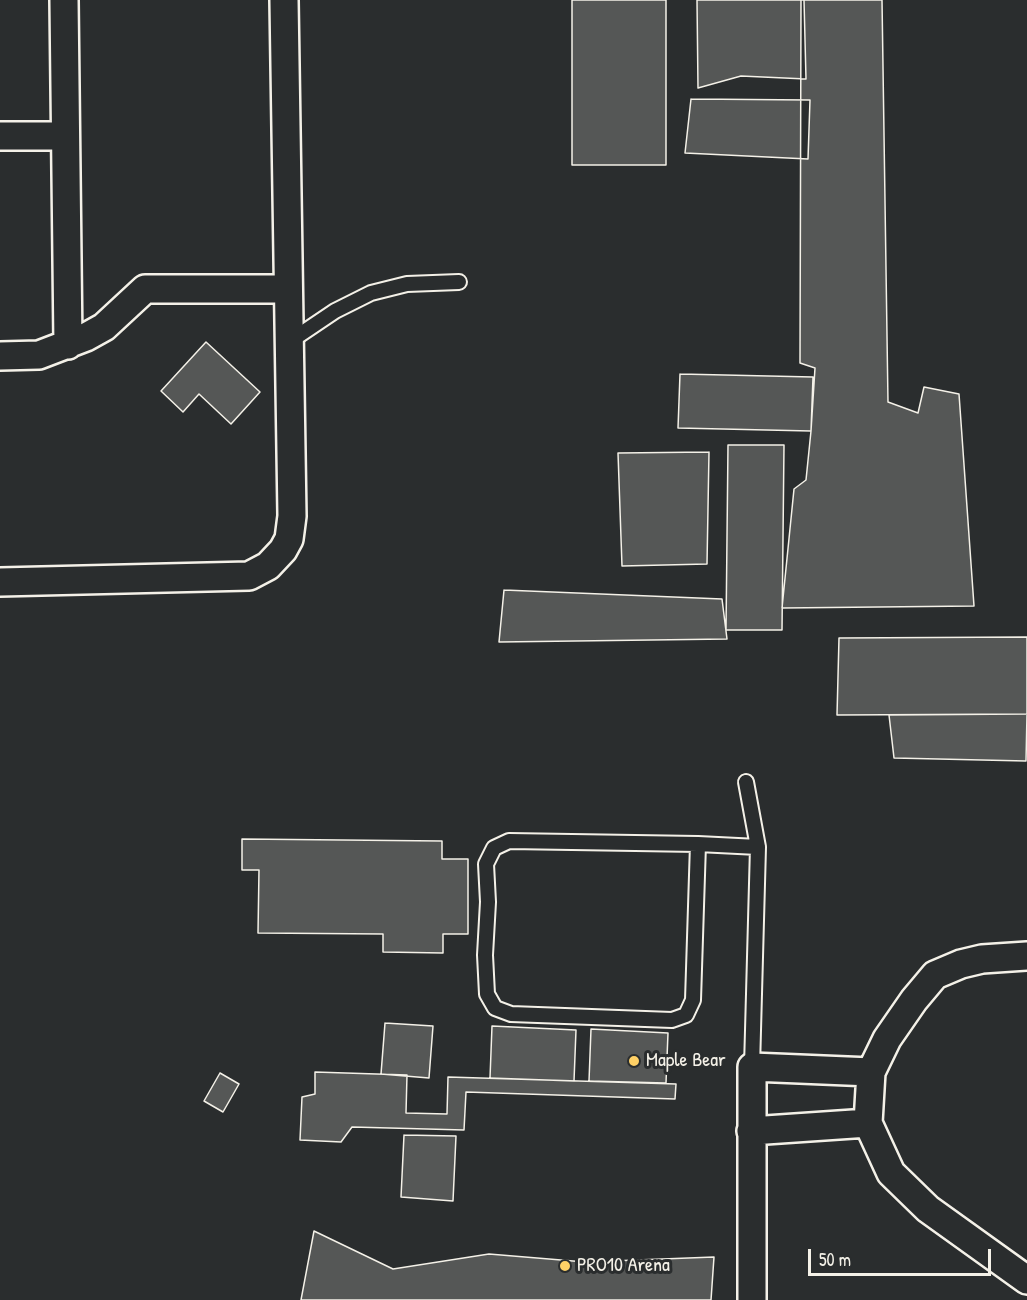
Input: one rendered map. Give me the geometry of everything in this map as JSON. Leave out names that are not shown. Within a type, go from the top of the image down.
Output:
[{"type":"street","points":[[64,0],[68,345]]},
{"type":"street","points":[[0,582],[249,576],[268,566],[284,550],[291,527],[284,0]]},
{"type":"street","points":[[0,136],[65,136]]},
{"type":"street","points":[[0,356],[39,356],[68,345],[104,327],[145,289],[288,289]]},
{"type":"street","points":[[1027,956],[982,959],[961,964],[935,975],[887,1039],[871,1072],[868,1123],[891,1173],[928,1209],[1027,1280]]},
{"type":"street","points":[[752,1300],[752,1067],[871,1072]]},
{"type":"street","points":[[751,1131],[868,1123]]},
{"type":"lane","points":[[289,342],[335,311],[371,293],[406,284],[459,282]]},
{"type":"lane","points":[[746,782],[758,847],[752,1067]]},
{"type":"lane","points":[[698,844],[693,1000],[686,1015],[672,1020],[512,1014],[495,1008],[487,994],[485,955],[488,902],[486,864],[494,848],[509,840],[698,844],[758,847]]},
{"type":"building","points":[[572,0],[666,0],[666,165],[572,165]]},
{"type":"building","points":[[697,0],[804,0],[806,79],[741,76],[698,88]]},
{"type":"building","points":[[801,0],[882,0],[888,402],[918,413],[924,387],[959,394],[974,606],[782,608],[794,489],[806,480],[815,368],[800,363]]},
{"type":"building","points":[[691,99],[810,100],[808,159],[685,153]]},
{"type":"building","points":[[206,342],[260,392],[231,424],[199,394],[183,412],[161,391]]},
{"type":"building","points":[[680,374],[813,377],[811,431],[678,428]]},
{"type":"building","points":[[728,445],[784,445],[782,630],[726,630]]},
{"type":"building","points":[[709,452],[707,564],[622,566],[618,453]]},
{"type":"building","points":[[504,590],[722,599],[727,639],[499,642]]},
{"type":"building","points":[[1027,637],[1027,714],[837,715],[839,638]]},
{"type":"building","points":[[1027,714],[1026,761],[894,758],[889,715]]},
{"type":"building","points":[[242,839],[442,841],[442,859],[468,859],[468,934],[443,934],[443,953],[383,952],[383,934],[258,933],[259,870],[242,870]]},
{"type":"building","points":[[385,1023],[433,1026],[429,1078],[381,1074]]},
{"type":"building","points":[[492,1026],[576,1030],[574,1081],[490,1078]]},
{"type":"building","points":[[591,1029],[668,1033],[666,1083],[589,1081]]},
{"type":"building","points":[[315,1072],[407,1075],[406,1113],[447,1114],[448,1077],[676,1084],[675,1099],[466,1092],[464,1130],[352,1127],[341,1142],[300,1140],[302,1097],[315,1094]]},
{"type":"building","points":[[220,1073],[239,1084],[223,1112],[204,1101]]},
{"type":"building","points":[[404,1135],[456,1136],[453,1201],[401,1197]]},
{"type":"building","name":"PRO10 Arena","points":[[314,1231],[393,1269],[489,1254],[585,1262],[714,1257],[711,1300],[301,1300]]},
{"type":"place","name":"Maple Bear","points":[[634,1061]]},
{"type":"place","name":"PRO10 Arena","points":[[565,1266]]}]
